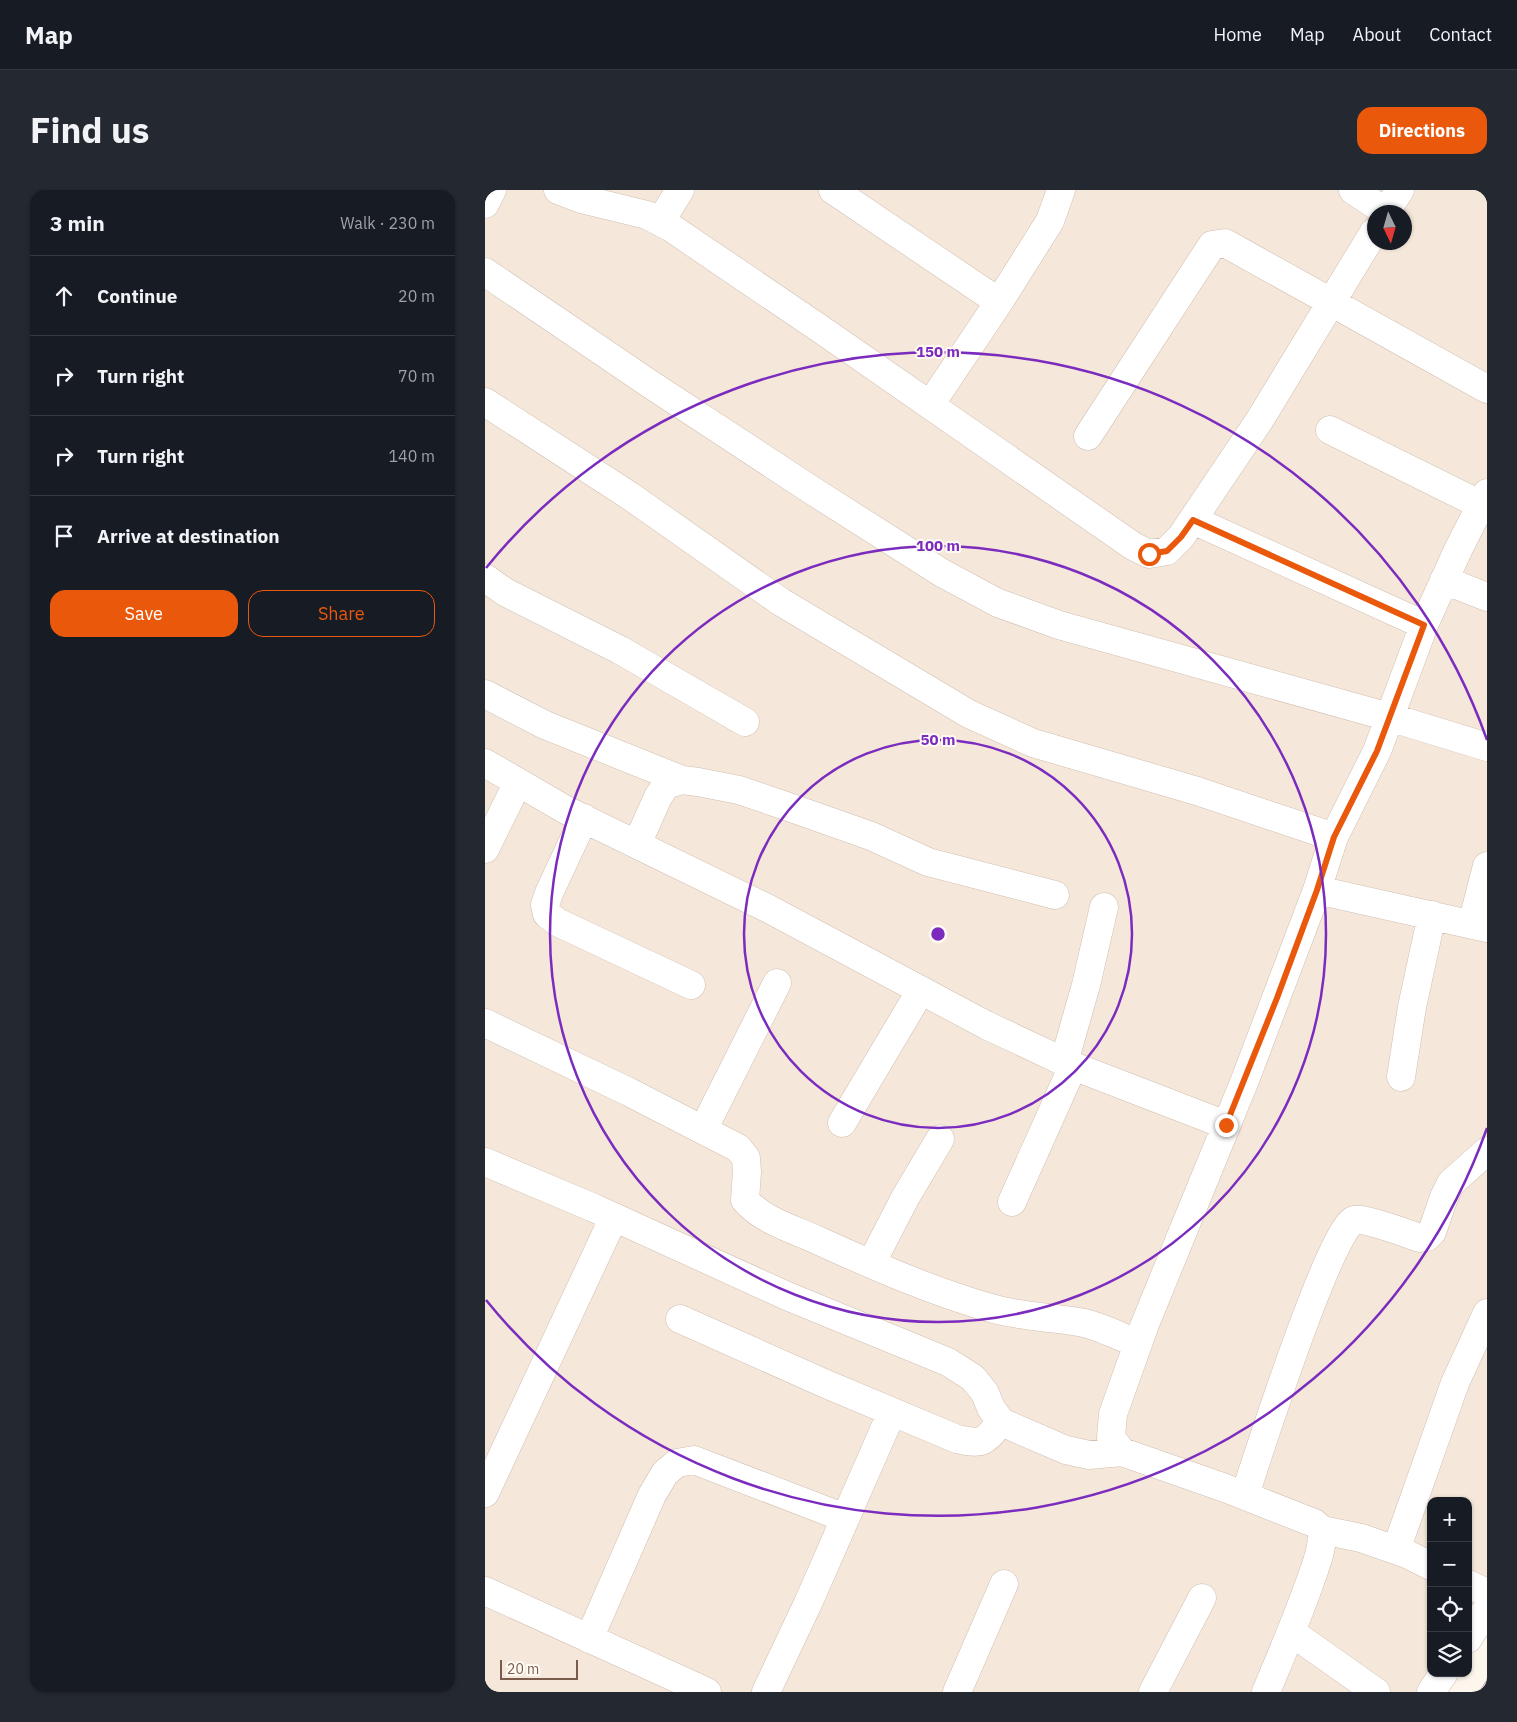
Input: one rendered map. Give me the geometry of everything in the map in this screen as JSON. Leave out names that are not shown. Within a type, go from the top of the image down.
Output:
[{"type":"street","points":[[485,204],[492,190]]},
{"type":"street","points":[[558,190],[647,215],[660,222],[811,322],[1133,546],[1149,554],[1167,551],[1181,537],[1193,520],[1259,421],[1367,245]]},
{"type":"street","points":[[660,222],[680,190]]},
{"type":"street","points":[[833,190],[999,302]]},
{"type":"street","points":[[930,405],[999,302],[1049,220],[1061,190]]},
{"type":"street","points":[[1353,190],[1376,205]]},
{"type":"street","points":[[1390,205],[1399,190]]},
{"type":"street","points":[[1088,436],[1212,245],[1225,243],[1331,304],[1487,389]]},
{"type":"street","points":[[485,272],[650,384],[813,491],[942,573],[998,603],[1077,630],[1389,717],[1487,747]]},
{"type":"street","points":[[485,402],[630,496],[781,602],[969,714],[1033,743],[1197,791],[1334,837]]},
{"type":"street","points":[[1122,1452],[1111,1438],[1113,1414],[1137,1344],[1245,1080],[1317,890],[1334,837],[1377,751],[1424,625],[1484,499],[1330,430]]},
{"type":"street","points":[[1193,520],[1424,625]]},
{"type":"street","points":[[485,578],[505,592],[620,650],[745,722]]},
{"type":"street","points":[[1444,580],[1487,597]]},
{"type":"street","points":[[485,694],[545,725],[682,780],[739,790],[871,836],[928,862],[1055,895]]},
{"type":"street","points":[[485,764],[584,818],[769,909],[986,1025],[1068,1064],[1226,1125]]},
{"type":"street","points":[[637,844],[662,791],[667,785],[682,780]]},
{"type":"street","points":[[485,850],[518,782]]},
{"type":"street","points":[[584,818],[549,893],[545,905],[547,914],[557,922],[691,985]]},
{"type":"street","points":[[1317,890],[1479,926],[1487,866]]},
{"type":"street","points":[[1012,1202],[1068,1064],[1104,908]]},
{"type":"street","points":[[1401,1077],[1412,1007],[1432,915]]},
{"type":"street","points":[[703,1130],[777,983]]},
{"type":"street","points":[[842,1123],[921,990]]},
{"type":"street","points":[[485,1023],[629,1092],[738,1148],[746,1158],[745,1200],[754,1211],[871,1264],[933,1289],[988,1308],[1017,1315],[1087,1324],[1137,1344]]},
{"type":"street","points":[[871,1264],[905,1198],[940,1139]]},
{"type":"street","points":[[1245,1495],[1287,1368],[1341,1234],[1356,1219],[1420,1238],[1427,1237],[1432,1232],[1443,1197],[1451,1183],[1487,1151]]},
{"type":"street","points":[[487,1168],[614,1217],[787,1296],[948,1362],[973,1378],[985,1392],[991,1408],[1001,1422],[1066,1450],[1089,1455],[1122,1452],[1245,1495],[1313,1523],[1322,1530],[1361,1538],[1396,1550],[1427,1564]]},
{"type":"street","points":[[485,1493],[614,1217]]},
{"type":"street","points":[[1396,1550],[1455,1382],[1487,1313]]},
{"type":"street","points":[[680,1319],[957,1439],[974,1443],[986,1439],[1001,1422]]},
{"type":"street","points":[[766,1692],[892,1412]]},
{"type":"street","points":[[589,1639],[652,1495],[665,1473],[677,1463],[694,1460],[845,1518]]},
{"type":"street","points":[[1266,1692],[1318,1559],[1323,1541],[1322,1530]]},
{"type":"street","points":[[957,1692],[1003,1584]]},
{"type":"street","points":[[1472,1586],[1487,1593]]},
{"type":"street","points":[[485,1591],[707,1692]]},
{"type":"street","points":[[1153,1692],[1201,1598]]},
{"type":"street","points":[[1472,1632],[1487,1608]]},
{"type":"street","points":[[1291,1632],[1376,1692]]},
{"type":"street","points":[[1431,1692],[1441,1677]]},
{"type":"shaded area","points":[[485,190],[1487,190],[1487,1596],[1472,1620],[1472,1497],[1427,1497],[1427,1677],[1430,1677],[1428,1692],[485,1692]]},
{"type":"railway","points":[[1482,1692],[1487,1684]]},
{"type":"route","points":[[1149,554],[1167,551],[1181,537],[1193,520],[1424,625],[1377,751],[1334,837],[1317,890],[1277,998],[1226,1125]]}]
